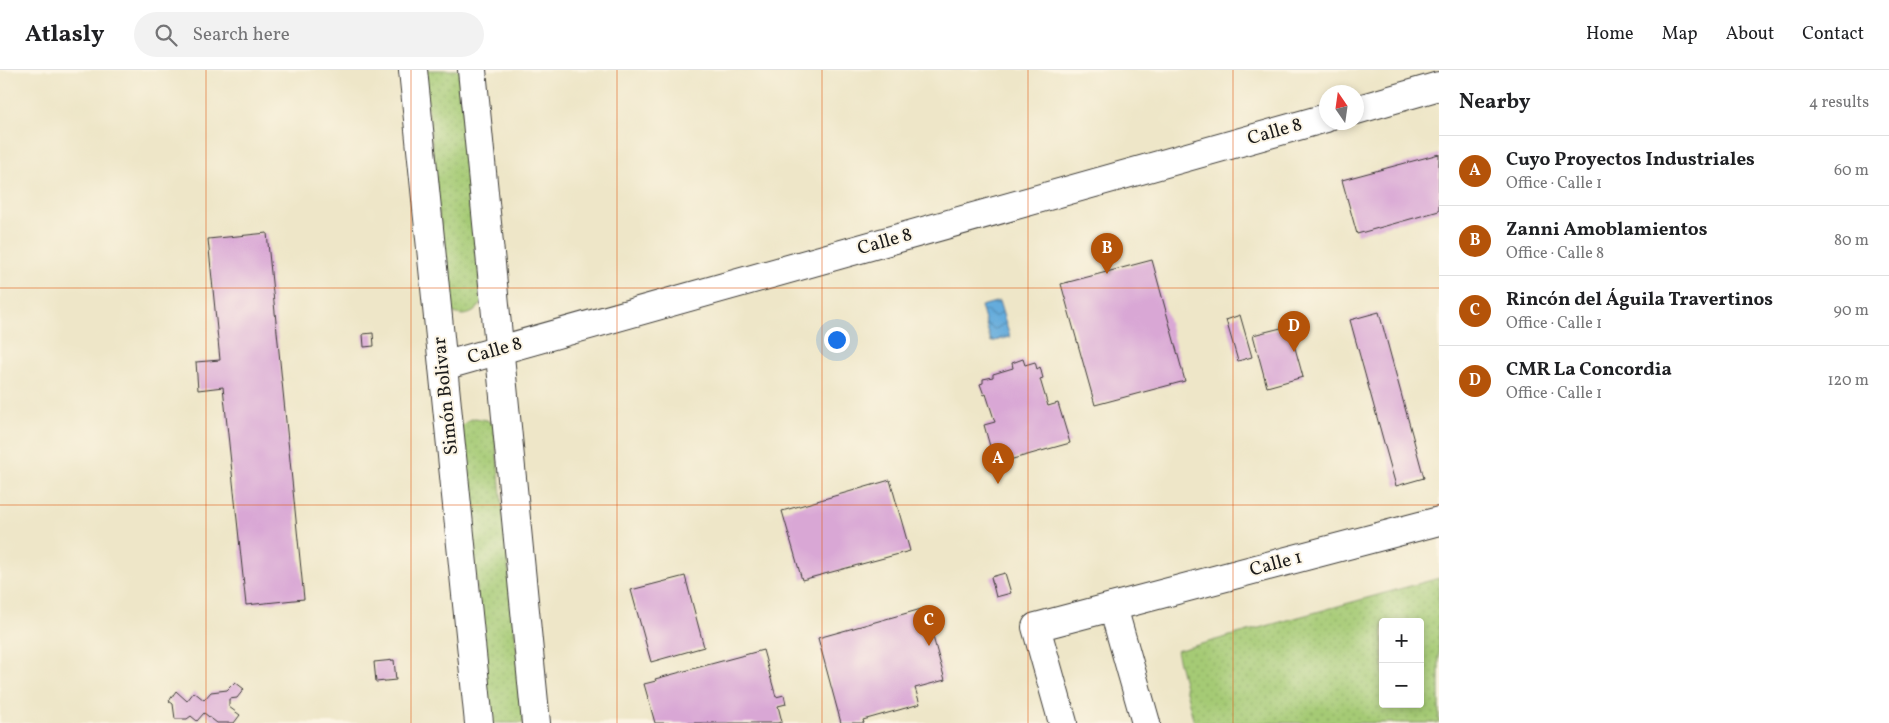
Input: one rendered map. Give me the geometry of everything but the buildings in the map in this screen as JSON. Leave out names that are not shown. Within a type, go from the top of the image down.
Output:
[{"type":"street","name":"Simón Bolivar","points":[[413,70],[479,723]]},
{"type":"street","points":[[472,70],[536,723]]},
{"type":"street","points":[[1364,108],[1439,86]]},
{"type":"street","name":"Calle 8","points":[[443,366],[1319,120]]},
{"type":"street","name":"Calle 1","points":[[1063,723],[1036,627],[1439,521]]},
{"type":"street","points":[[1113,607],[1146,723]]},
{"type":"green space","points":[[424,70],[460,70],[482,303],[471,313],[463,315],[449,310]]},
{"type":"green space","points":[[475,418],[487,420],[494,425],[524,723],[490,723],[461,427],[467,421]]},
{"type":"green space","points":[[1439,578],[1439,723],[1194,723],[1176,651]]},
{"type":"water","points":[[999,301],[1010,337],[991,342],[981,306]]},
{"type":"place","name":"Zanni Amoblamientos","points":[[1107,274]]},
{"type":"place","name":"CMR La Concordia","points":[[1294,352]]},
{"type":"place","name":"Cuyo Proyectos Industriales","points":[[998,484]]},
{"type":"place","name":"Rincón del Águila Travertinos","points":[[929,646]]}]
